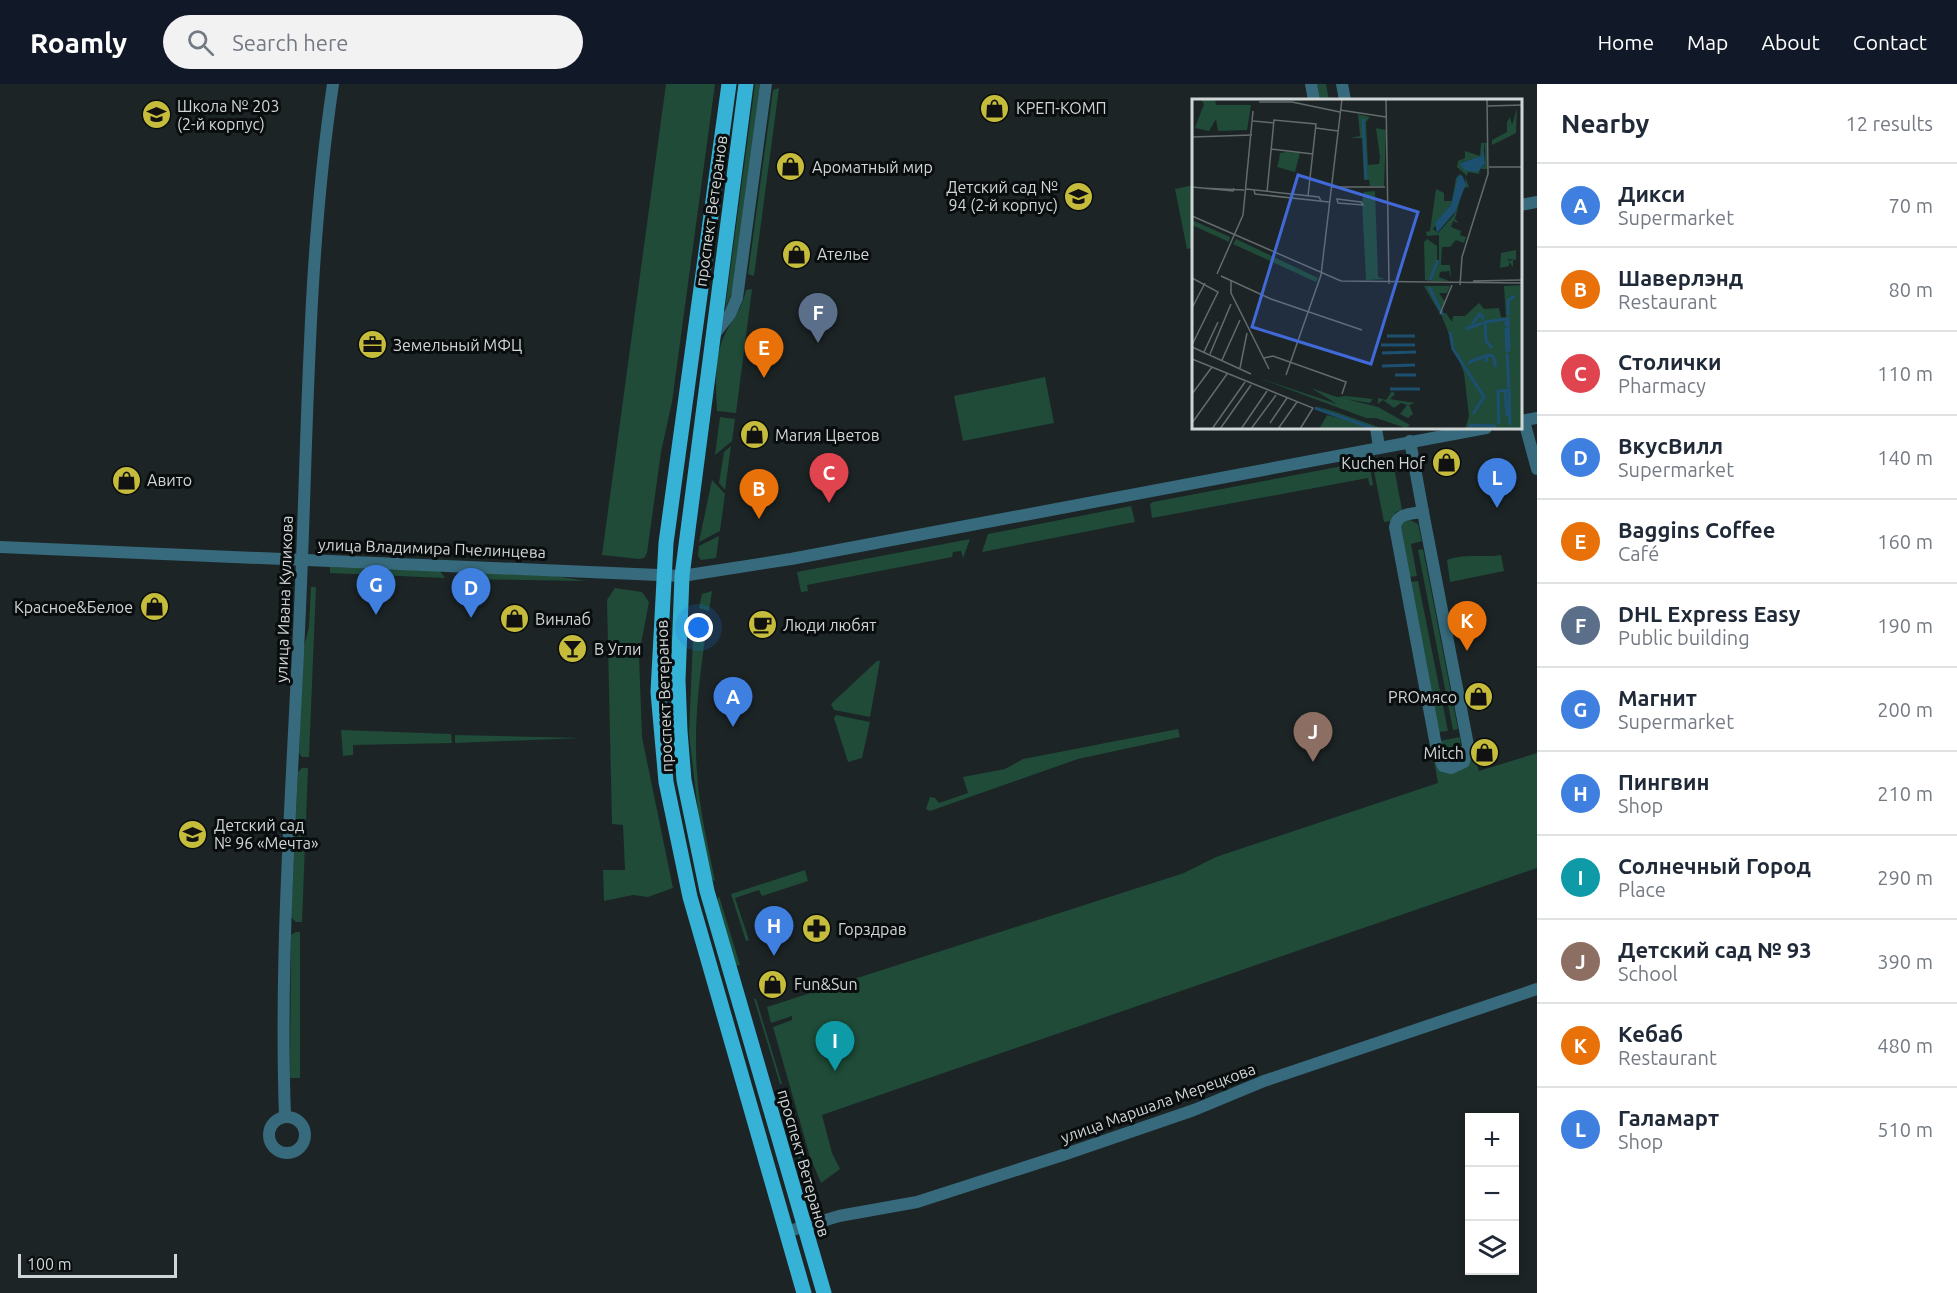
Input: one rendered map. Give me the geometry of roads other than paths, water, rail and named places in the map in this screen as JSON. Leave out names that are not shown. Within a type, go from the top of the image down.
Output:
[{"type":"main road","name":"проспект Ветеранов","points":[[729,84],[664,577],[658,692],[666,782],[675,834],[690,897],[804,1293]]},
{"type":"main road","name":"проспект Ветеранов","points":[[746,84],[682,576],[678,680],[679,721],[684,780],[707,891],[824,1293]]},
{"type":"street","name":"улица Ивана Куликова","points":[[285,1117],[285,926],[302,559],[307,380],[319,178],[333,84]]},
{"type":"street","points":[[713,337],[730,314],[737,298],[766,84]]},
{"type":"street","points":[[1311,84],[1314,99]]},
{"type":"street","points":[[1342,84],[1346,99]]},
{"type":"street","points":[[1522,205],[1537,202]]},
{"type":"street","points":[[1537,418],[1522,421],[1537,469]]},
{"type":"street","points":[[1376,429],[1379,447]]},
{"type":"street","name":"улица Владимира Пчелинцева","points":[[0,547],[682,576],[790,559],[1480,429]]},
{"type":"street","points":[[1410,441],[1424,512],[1468,745],[1464,762],[1451,768],[1443,766],[1439,760],[1395,527],[1396,520],[1401,516],[1424,512]]},
{"type":"street","name":"улица Маршала Мерецкова","points":[[786,1232],[839,1216],[917,1202],[1063,1155],[1194,1110],[1264,1081],[1537,989]]},
{"type":"place","name":"КРЕП-КОМП","points":[[995,108]]},
{"type":"place","name":"Школа № 203 (2-й корпус)","points":[[156,115]]},
{"type":"place","name":"Ароматный мир","points":[[791,167]]},
{"type":"place","name":"Детский сад № 94 (2-й корпус)","points":[[1079,196]]},
{"type":"place","name":"Ателье","points":[[796,254]]},
{"type":"place","name":"DHL Express Easy","points":[[818,343]]},
{"type":"place","name":"Земельный МФЦ","points":[[372,345]]},
{"type":"place","name":"Baggins Coffee","points":[[764,378]]},
{"type":"place","name":"Магия Цветов","points":[[754,435]]},
{"type":"place","name":"Kuchen Hof","points":[[1446,463]]},
{"type":"place","name":"Авито","points":[[126,480]]},
{"type":"place","name":"Столички","points":[[829,503]]},
{"type":"place","name":"Галамарт","points":[[1497,508]]},
{"type":"place","name":"Шаверлэнд","points":[[759,519]]},
{"type":"place","name":"Красное&Белое","points":[[154,607]]},
{"type":"place","name":"Магнит","points":[[376,615]]},
{"type":"place","name":"ВкусВилл","points":[[471,618]]},
{"type":"place","name":"Винлаб","points":[[514,619]]},
{"type":"place","name":"Люди любят","points":[[762,625]]},
{"type":"place","name":"В Угли","points":[[573,649]]},
{"type":"place","name":"Кебаб","points":[[1467,651]]},
{"type":"place","name":"PROмясо","points":[[1478,697]]},
{"type":"place","name":"Дикси","points":[[733,727]]},
{"type":"place","name":"Mitch","points":[[1485,753]]},
{"type":"place","name":"Детский сад № 93","points":[[1313,762]]},
{"type":"place","name":"Детский сад № 96 «Мечта»","points":[[193,834]]},
{"type":"place","name":"Горздрав","points":[[817,929]]},
{"type":"place","name":"Пингвин","points":[[774,956]]},
{"type":"place","name":"Fun&Sun","points":[[773,984]]},
{"type":"place","name":"Солнечный Город","points":[[835,1071]]}]
